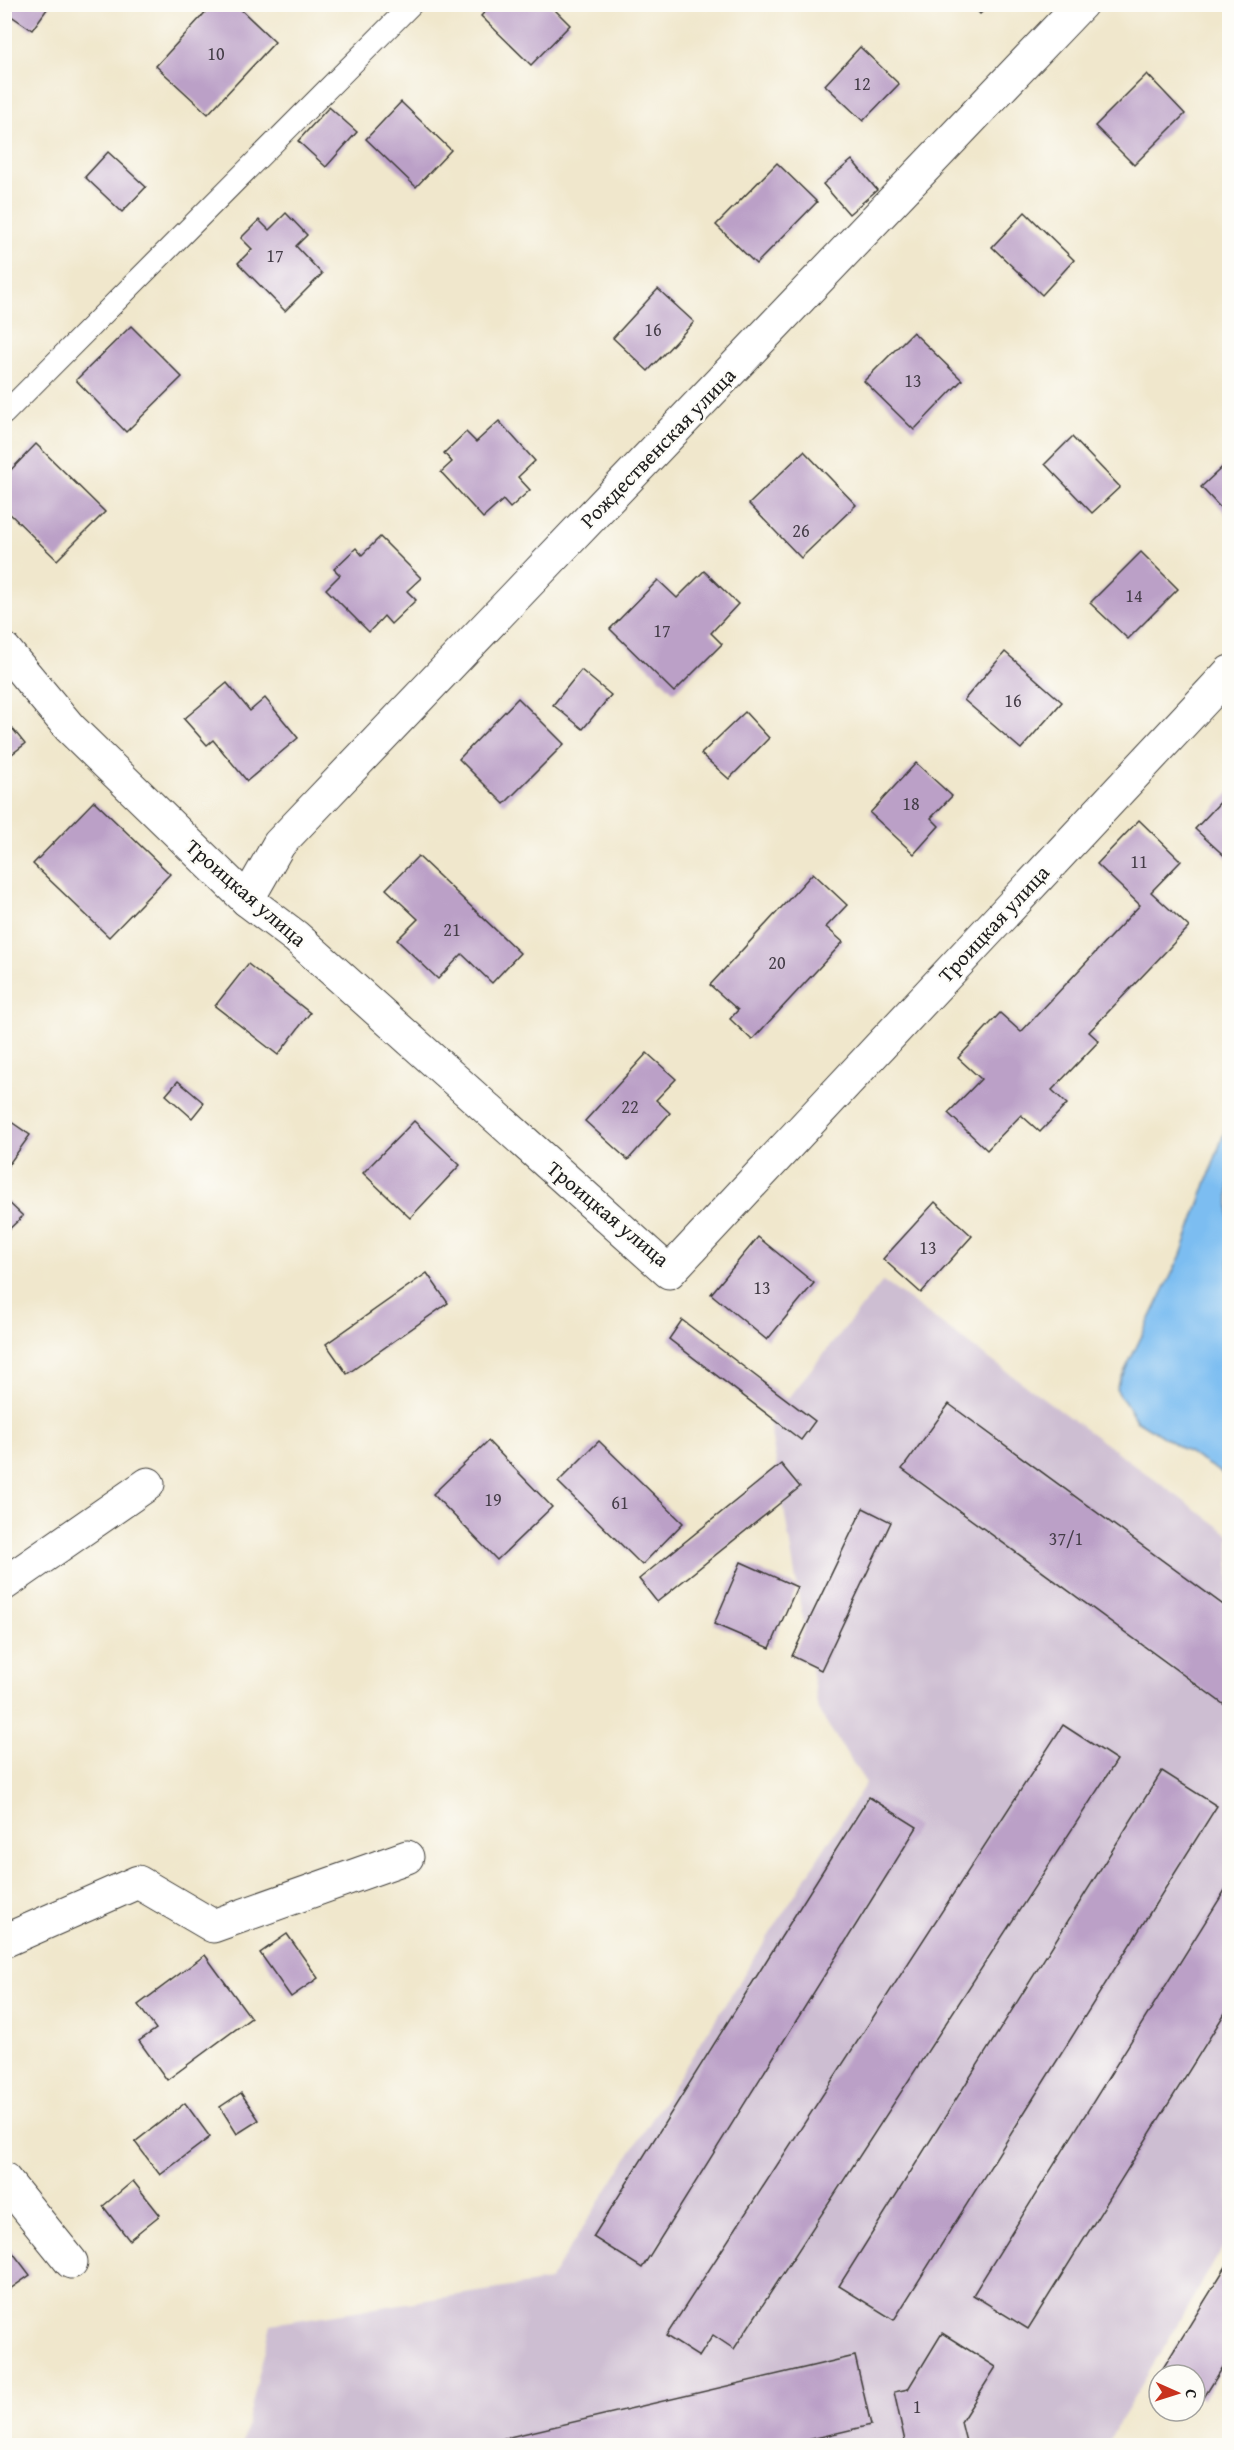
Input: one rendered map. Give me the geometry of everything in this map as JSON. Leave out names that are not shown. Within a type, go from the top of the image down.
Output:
[{"type":"street","name":"Рождественская улица","points":[[247,900],[279,844],[1081,4]]},
{"type":"street","name":"Троицкая улица","points":[[4,649],[70,728],[247,900],[296,937],[669,1272],[1230,672]]},
{"type":"street","points":[[4,1584],[148,1484]]},
{"type":"street","points":[[4,1941],[138,1882],[213,1926],[407,1857]]},
{"type":"street","points":[[4,2179],[71,2262]]},
{"type":"lane","points":[[4,414],[412,4]]},
{"type":"shaded area","points":[[883,1281],[1229,1534],[1229,2237],[1154,2363],[1147,2363],[1147,2376],[1106,2445],[242,2446],[271,2324],[549,2281],[866,1783],[818,1710],[769,1421]]},
{"type":"water","points":[[1229,1119],[1229,1478],[1136,1420],[1116,1389],[1181,1255]]},
{"type":"building","points":[[213,4],[235,4],[275,42],[208,114],[156,66]]},
{"type":"building","points":[[492,4],[549,4],[570,25],[531,65],[481,16]]},
{"type":"building","points":[[971,4],[991,4],[980,14]]},
{"type":"building","points":[[4,5],[50,5],[32,30],[4,11]]},
{"type":"building","points":[[860,47],[899,84],[863,121],[825,85]]},
{"type":"building","points":[[1147,74],[1185,114],[1134,165],[1095,126]]},
{"type":"building","points":[[401,102],[451,150],[416,187],[366,139]]},
{"type":"building","points":[[329,107],[357,132],[326,167],[298,141]]},
{"type":"building","points":[[108,152],[146,187],[122,212],[85,177]]},
{"type":"building","points":[[852,160],[877,190],[849,214],[823,184]]},
{"type":"building","points":[[777,163],[817,202],[756,264],[716,225]]},
{"type":"building","points":[[1025,212],[1074,260],[1042,295],[992,247]]},
{"type":"building","points":[[286,213],[307,235],[296,246],[322,274],[285,311],[238,263],[252,249],[241,238],[259,220],[269,230]]},
{"type":"building","points":[[658,289],[694,322],[648,371],[613,338]]},
{"type":"building","points":[[131,326],[182,377],[126,432],[76,380]]},
{"type":"building","points":[[913,332],[962,380],[914,430],[864,381]]},
{"type":"building","points":[[499,421],[535,461],[518,477],[530,490],[510,508],[503,500],[483,518],[441,472],[452,462],[444,453],[466,432],[476,442]]},
{"type":"building","points":[[1072,437],[1120,487],[1092,513],[1045,464]]},
{"type":"building","points":[[36,444],[105,512],[57,560],[4,508],[4,477]]},
{"type":"building","points":[[804,451],[856,505],[801,558],[749,504]]},
{"type":"building","points":[[1230,460],[1230,518],[1201,487]]},
{"type":"building","points":[[380,537],[421,578],[407,591],[416,600],[391,624],[384,616],[369,632],[326,589],[340,575],[334,569],[356,548],[362,555]]},
{"type":"building","points":[[1141,552],[1178,589],[1128,639],[1090,603]]},
{"type":"building","points":[[704,571],[738,604],[711,633],[722,644],[674,692],[610,629],[658,580],[677,598]]},
{"type":"building","points":[[1005,652],[1062,702],[1021,749],[964,700]]},
{"type":"building","points":[[581,670],[611,695],[583,729],[553,705]]},
{"type":"building","points":[[227,683],[250,711],[265,698],[298,738],[247,781],[213,740],[207,745],[184,719]]},
{"type":"building","points":[[518,698],[564,744],[504,804],[459,759]]},
{"type":"building","points":[[745,712],[769,738],[729,779],[701,754]]},
{"type":"building","points":[[4,718],[25,744],[4,760]]},
{"type":"building","points":[[916,763],[952,796],[931,818],[939,826],[914,854],[870,813]]},
{"type":"building","points":[[1230,792],[1230,861],[1195,829]]},
{"type":"building","points":[[94,801],[170,874],[109,937],[33,864]]},
{"type":"building","points":[[1139,820],[1181,861],[1151,892],[1189,927],[1089,1032],[1099,1041],[1052,1090],[1067,1104],[1040,1132],[1021,1115],[987,1150],[948,1113],[981,1079],[958,1058],[1000,1013],[1021,1032],[1140,905],[1097,864]]},
{"type":"building","points":[[418,856],[520,953],[492,983],[462,954],[438,979],[397,940],[418,919],[386,889]]},
{"type":"building","points":[[813,873],[847,905],[826,927],[843,942],[752,1040],[730,1019],[738,1010],[710,985]]},
{"type":"building","points":[[248,964],[310,1013],[278,1055],[215,1006]]},
{"type":"building","points":[[647,1053],[676,1079],[656,1100],[670,1113],[628,1160],[585,1121]]},
{"type":"building","points":[[178,1081],[204,1103],[192,1118],[166,1095]]},
{"type":"building","points":[[4,1117],[30,1135],[4,1171]]},
{"type":"building","points":[[414,1121],[460,1165],[410,1218],[363,1173]]},
{"type":"building","points":[[4,1198],[23,1216],[4,1234]]},
{"type":"building","points":[[935,1202],[972,1236],[921,1293],[883,1259]]},
{"type":"building","points":[[758,1237],[814,1283],[767,1340],[711,1294]]},
{"type":"building","points":[[427,1273],[448,1303],[347,1374],[326,1344]]},
{"type":"building","points":[[682,1320],[815,1421],[801,1440],[669,1339]]},
{"type":"building","points":[[949,1404],[1230,1610],[1230,1709],[902,1469]]},
{"type":"building","points":[[488,1441],[552,1507],[497,1560],[433,1494]]},
{"type":"building","points":[[599,1441],[683,1523],[642,1565],[558,1482]]},
{"type":"building","points":[[781,1464],[800,1487],[657,1602],[639,1579]]},
{"type":"building","points":[[863,1508],[891,1522],[821,1670],[792,1656]]},
{"type":"building","points":[[741,1562],[797,1587],[770,1648],[714,1624]]},
{"type":"building","points":[[1063,1725],[1117,1760],[734,2349],[713,2335],[699,2357],[666,2336]]},
{"type":"building","points":[[1162,1771],[1217,1806],[894,2320],[839,2286]]},
{"type":"building","points":[[869,1797],[917,1827],[642,2268],[593,2237]]},
{"type":"building","points":[[1230,1882],[1230,2005],[1028,2329],[973,2295]]},
{"type":"building","points":[[287,1934],[318,1978],[291,1997],[260,1953]]},
{"type":"building","points":[[205,1955],[251,2018],[167,2080],[139,2041],[156,2029],[138,2005]]},
{"type":"building","points":[[241,2093],[259,2120],[237,2134],[220,2107]]},
{"type":"building","points":[[185,2103],[210,2137],[160,2175],[135,2142]]},
{"type":"building","points":[[133,2181],[160,2215],[129,2240],[103,2206]]},
{"type":"building","points":[[4,2241],[30,2275],[4,2293]]},
{"type":"building","points":[[1230,2260],[1230,2356],[1207,2393],[1207,2363],[1166,2363]]},
{"type":"building","points":[[942,2333],[996,2367],[961,2422],[967,2446],[906,2446],[894,2392],[908,2389]]},
{"type":"building","points":[[855,2356],[871,2425],[782,2446],[471,2446]]}]
